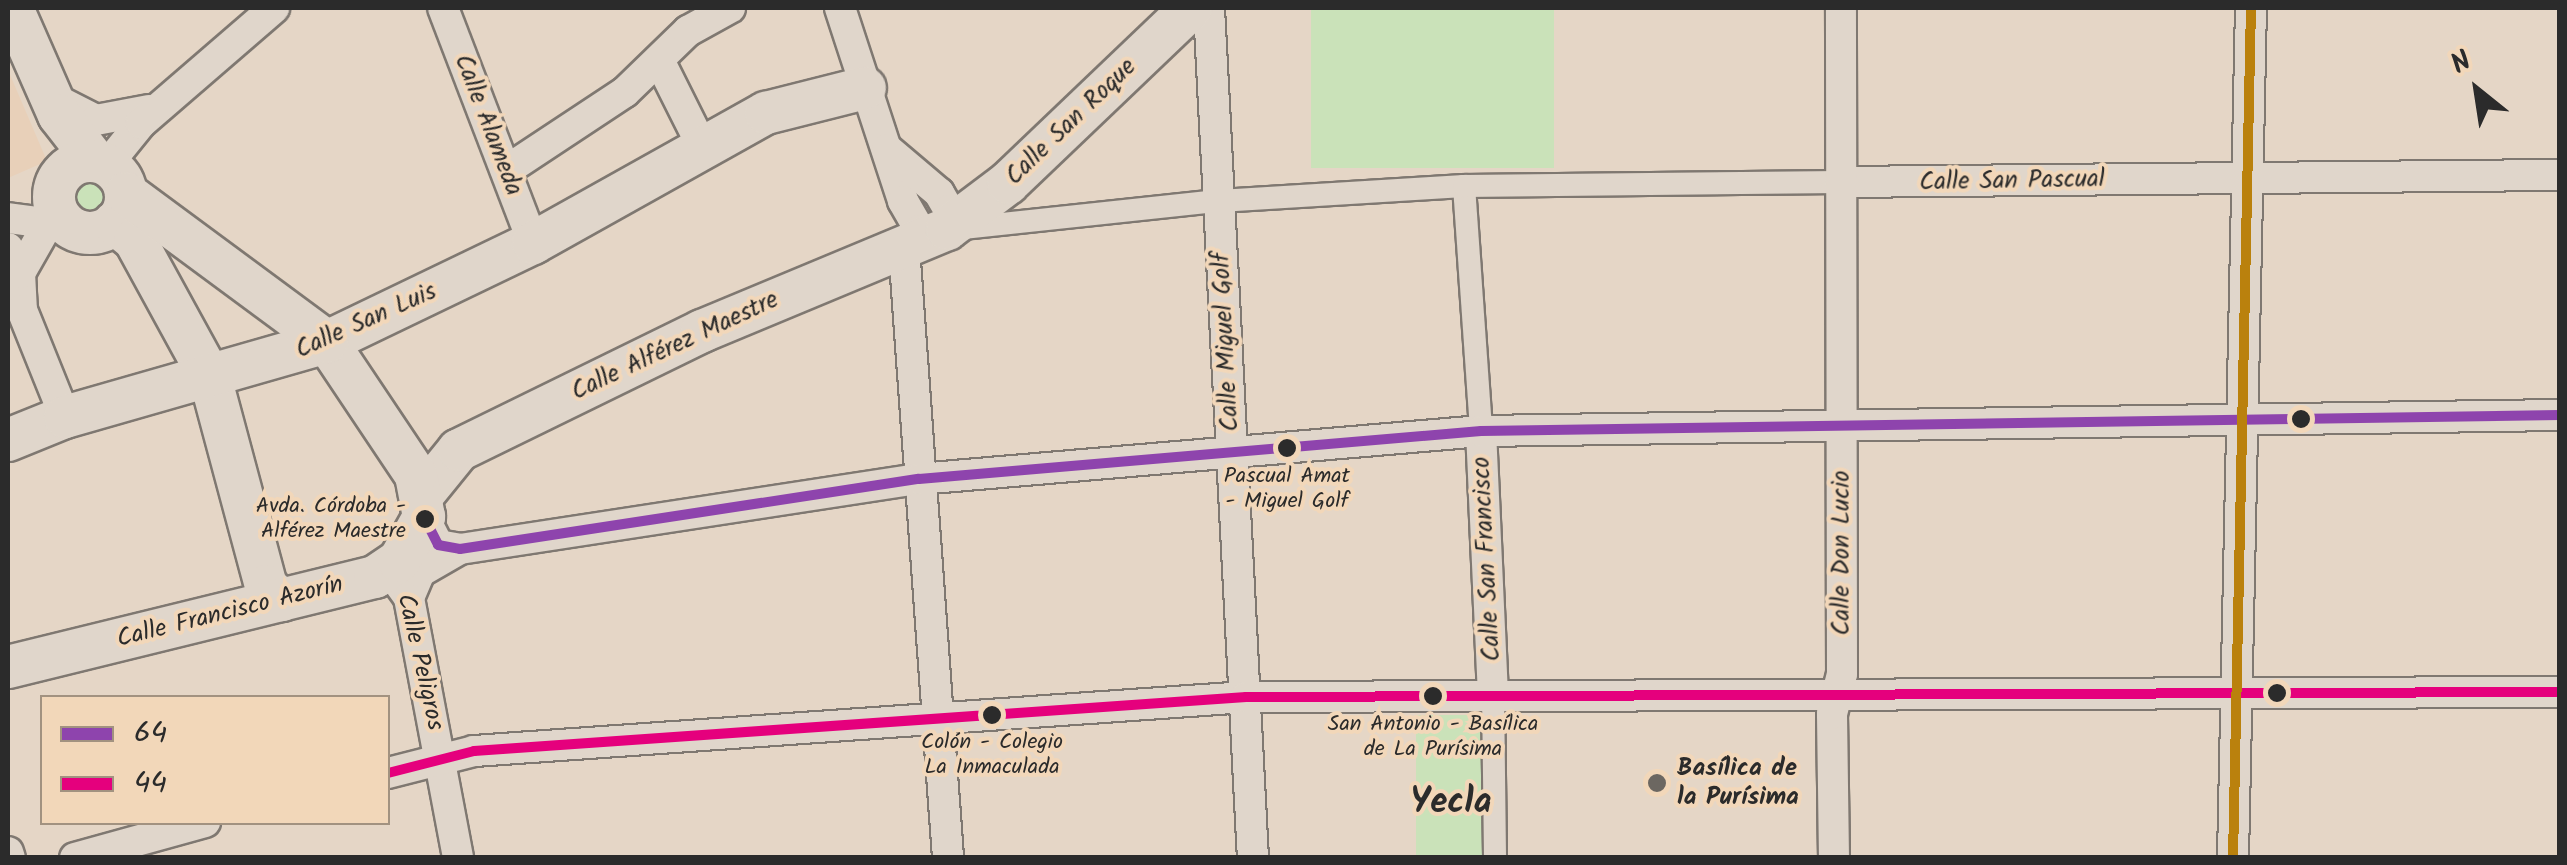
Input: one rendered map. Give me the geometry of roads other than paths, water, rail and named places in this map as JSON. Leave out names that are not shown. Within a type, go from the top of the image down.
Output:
[{"type":"main road","points":[[12,8],[54,105],[85,197],[130,232],[210,377],[266,586],[281,600]]},
{"type":"main road","name":"Calle San Roque","points":[[928,238],[1008,183],[1191,8]]},
{"type":"main road","name":"Calle San Luis","points":[[8,440],[65,417],[326,342],[533,243],[782,106],[865,88]]},
{"type":"main road","points":[[85,197],[326,342],[424,505],[399,584]]},
{"type":"main road","name":"Calle Alférez Maestre","points":[[424,505],[459,450],[702,331],[928,238]]},
{"type":"main road","name":"Calle Francisco Azorín","points":[[8,667],[281,600],[399,584]]},
{"type":"street","points":[[65,417],[22,310],[14,260],[85,197],[117,147],[173,95],[235,21],[274,8]]},
{"type":"street","name":"Calle Alameda","points":[[443,8],[533,243]]},
{"type":"street","points":[[507,170],[625,92],[700,21],[730,8]]},
{"type":"street","points":[[840,8],[903,202],[928,238],[919,479],[948,858]]},
{"type":"street","name":"Calle Miguel Golf","points":[[1210,8],[1253,858]]},
{"type":"street","name":"Calle Don Lucio","points":[[1834,858],[1832,714],[1838,691],[1842,423],[1841,8]]},
{"type":"street","points":[[2233,858],[2252,8]]},
{"type":"street","points":[[659,60],[704,152]]},
{"type":"street","points":[[54,105],[109,121],[134,118],[173,95]]},
{"type":"street","name":"Calle San Pascual","points":[[928,238],[1219,201],[1464,186],[2560,175]]},
{"type":"street","name":"Calle San Francisco","points":[[1464,186],[1493,692]]},
{"type":"street","points":[[8,218],[85,197]]},
{"type":"street","points":[[399,584],[460,549],[919,479],[1480,431],[2560,415]]},
{"type":"street","points":[[424,505],[438,544],[460,549]]},
{"type":"street","name":"Calle Peligros","points":[[399,584],[442,758],[458,858]]},
{"type":"street","points":[[390,772],[442,758],[936,716],[1246,697],[1493,692],[2560,692]]},
{"type":"street","points":[[1493,692],[1495,858]]},
{"type":"street","points":[[75,858],[194,825]]},
{"type":"place","name":"Pascual Amat - Miguel Golf","points":[[1287,448]]},
{"type":"place","name":"Avda. Córdoba - Alférez Maestre","points":[[425,519]]},
{"type":"place","name":"San Antonio - Basílica de La Purísima","points":[[1433,696]]},
{"type":"place","name":"Colón - Colegio La Inmaculada","points":[[992,715]]},
{"type":"place","name":"Basílica de la Purísima","points":[[1657,783]]},
{"type":"district","name":"Yecla","points":[[1451,803]]}]
